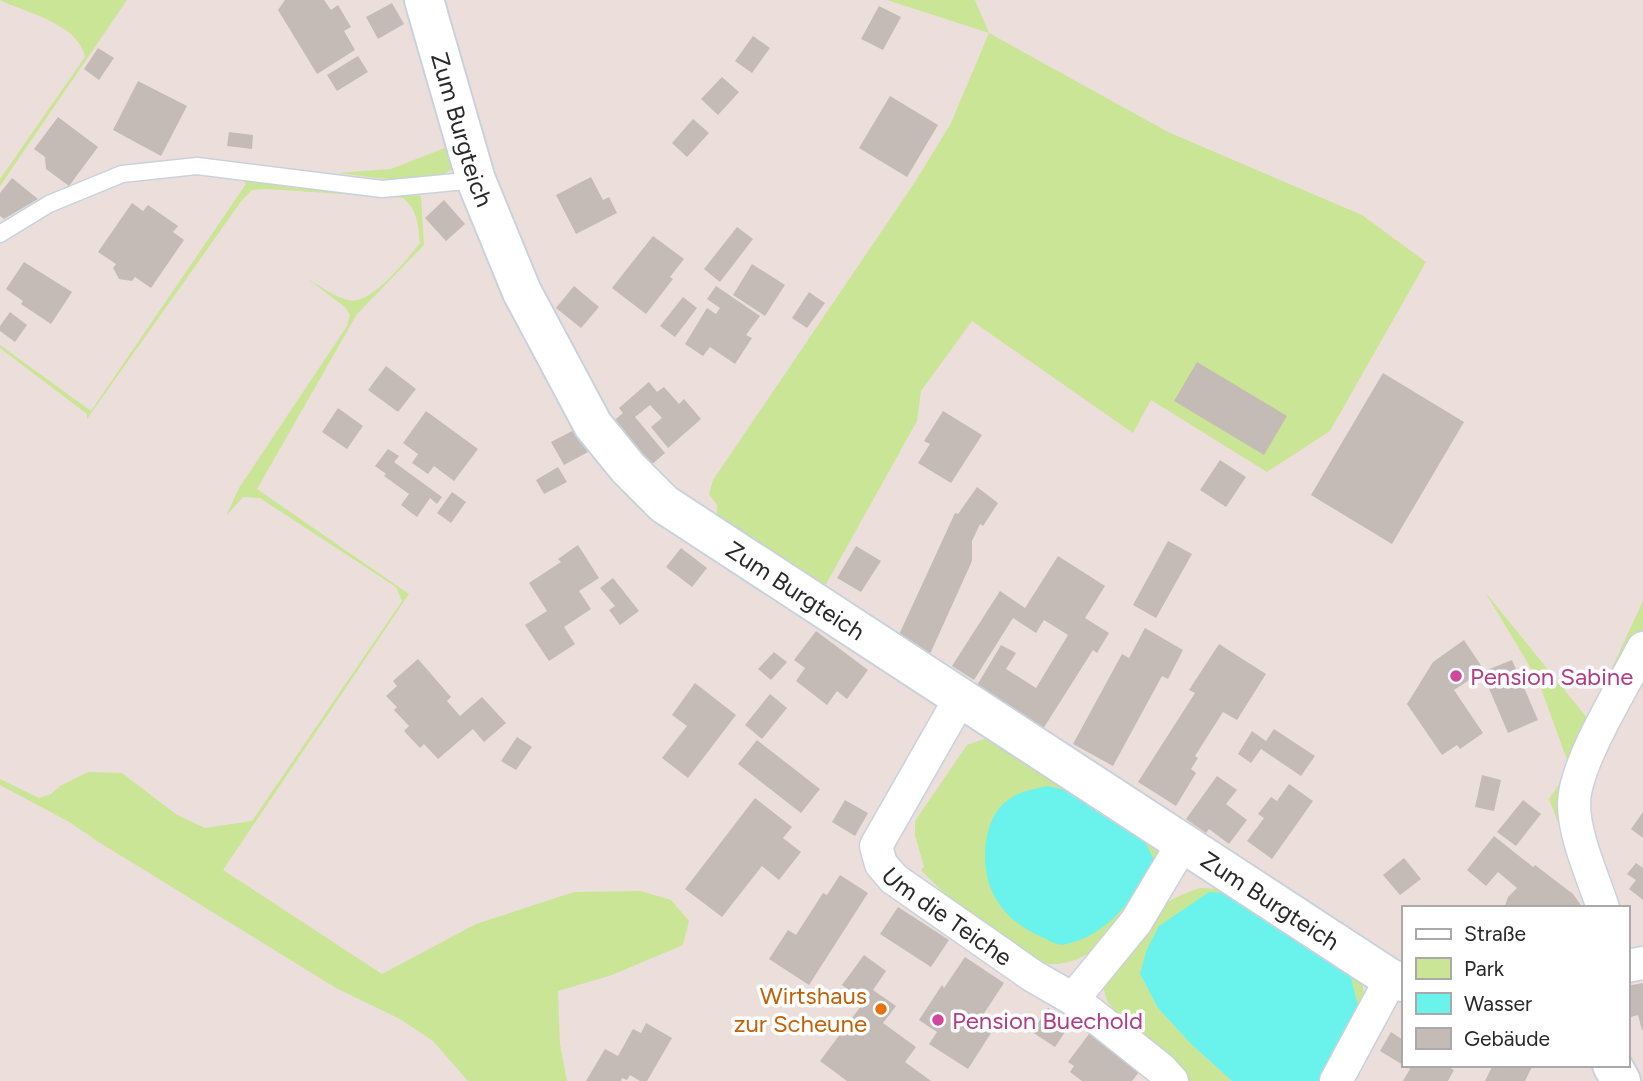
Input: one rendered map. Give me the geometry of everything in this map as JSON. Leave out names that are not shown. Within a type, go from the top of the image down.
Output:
[{"type":"street","name":"Zum Burgteich","points":[[424,0],[476,180],[522,292],[593,425],[628,468],[664,504],[1397,981]]},
{"type":"street","points":[[1602,906],[1578,831],[1574,804],[1580,771],[1643,648]]},
{"type":"street","name":"Um die Teiche","points":[[961,697],[876,846],[881,864],[905,887],[1033,976],[1073,999],[1161,1069],[1172,1081]]},
{"type":"street","points":[[1073,999],[1136,922],[1183,843]]},
{"type":"street","points":[[1336,1081],[1397,981]]},
{"type":"lane","points":[[0,234],[49,204],[122,174],[197,166],[382,188],[476,180]]},
{"type":"green space","points":[[0,0],[127,0],[0,186],[0,179],[85,57],[80,45],[62,27]]},
{"type":"green space","points":[[887,0],[975,0],[989,33]]},
{"type":"green space","points":[[989,33],[1168,132],[1362,215],[1426,262],[1330,431],[1267,472],[1151,400],[1133,433],[972,321],[921,391],[917,421],[825,586],[717,518],[717,505],[709,494],[713,480],[915,182],[951,123]]},
{"type":"green space","points":[[447,147],[456,165],[446,173],[433,177],[400,180],[337,173],[391,169]]},
{"type":"green space","points":[[240,177],[247,181],[421,196],[424,245],[357,314],[257,489],[409,594],[223,870],[382,974],[476,924],[574,892],[641,891],[671,900],[689,921],[683,945],[612,975],[558,991],[560,1044],[567,1081],[468,1081],[433,1041],[400,1019],[336,988],[71,823],[0,785],[0,779],[39,798],[88,772],[122,773],[177,815],[205,828],[252,821],[402,601],[396,587],[260,498],[243,497],[226,516],[239,488],[347,326],[350,315],[345,307],[308,279],[348,300],[357,300],[377,289],[420,243],[414,213],[403,198],[252,190],[242,200],[87,419],[87,414],[0,348],[0,345],[91,411],[246,184]]},
{"type":"green space","points":[[1485,592],[1588,719],[1643,601],[1643,629],[1573,772],[1591,906],[1549,799],[1570,768],[1538,680]]},
{"type":"green space","points":[[984,739],[1008,746],[1156,834],[1161,857],[1126,917],[1104,943],[1072,961],[1049,964],[1025,957],[977,922],[921,870],[924,867],[915,835],[915,821],[967,745]]},
{"type":"green space","points":[[1200,888],[1222,889],[1362,980],[1365,1006],[1355,1041],[1140,974],[1158,1008],[1190,1043],[1232,1081],[1189,1081],[1121,1019],[1107,1001],[1102,983],[1152,910]]},
{"type":"water","points":[[1048,786],[1071,792],[1143,838],[1154,860],[1140,886],[1111,920],[1087,937],[1064,945],[1029,931],[1005,912],[990,887],[986,873],[986,841],[996,813],[1017,794]]},
{"type":"water","points":[[1209,892],[1235,894],[1332,951],[1351,978],[1359,1010],[1321,1081],[1232,1081],[1190,1043],[1158,1008],[1140,974],[1147,949],[1159,926]]},
{"type":"building","points":[[285,0],[324,0],[331,10],[338,5],[351,27],[344,31],[355,50],[317,74],[278,10]]},
{"type":"building","points":[[392,3],[404,24],[378,39],[366,17]]},
{"type":"building","points":[[879,6],[901,17],[883,50],[861,39]]},
{"type":"building","points":[[753,36],[770,48],[752,73],[735,61]]},
{"type":"building","points":[[98,48],[114,58],[99,80],[84,69]]},
{"type":"building","points":[[358,56],[368,72],[337,91],[327,75]]},
{"type":"building","points":[[722,77],[739,92],[718,115],[701,99]]},
{"type":"building","points":[[138,81],[187,106],[161,156],[113,130]]},
{"type":"building","points":[[890,96],[938,125],[907,177],[859,148]]},
{"type":"building","points":[[58,117],[98,147],[69,186],[46,169],[45,157],[34,149]]},
{"type":"building","points":[[693,119],[709,133],[687,157],[672,143]]},
{"type":"building","points":[[229,132],[253,135],[252,149],[227,146]]},
{"type":"building","points":[[591,177],[603,200],[609,197],[617,213],[576,234],[556,195]]},
{"type":"building","points":[[12,178],[38,199],[4,219],[0,216],[0,193]]},
{"type":"building","points":[[444,200],[465,224],[446,241],[425,218]]},
{"type":"building","points":[[132,203],[143,211],[148,205],[178,226],[173,232],[184,240],[151,288],[135,277],[132,281],[119,279],[113,268],[116,264],[98,252]]},
{"type":"building","points":[[737,227],[753,239],[720,282],[704,269]]},
{"type":"building","points":[[653,236],[684,259],[670,277],[673,279],[646,314],[612,288]]},
{"type":"building","points":[[24,262],[72,292],[51,324],[21,304],[23,301],[6,289]]},
{"type":"building","points":[[752,264],[785,285],[765,316],[733,295]]},
{"type":"building","points":[[574,286],[599,307],[581,328],[556,308]]},
{"type":"building","points":[[716,286],[760,316],[746,335],[752,338],[735,364],[710,347],[703,356],[685,344],[707,308],[716,314],[720,308],[707,299]]},
{"type":"building","points":[[809,292],[825,303],[807,328],[792,318]]},
{"type":"building","points":[[683,297],[697,308],[675,337],[660,326]]},
{"type":"building","points":[[10,312],[27,325],[15,342],[0,331],[0,326]]},
{"type":"building","points":[[1197,362],[1287,416],[1264,455],[1174,401]]},
{"type":"building","points":[[386,366],[416,389],[398,412],[368,390]]},
{"type":"building","points":[[1383,373],[1464,422],[1392,544],[1311,495]]},
{"type":"building","points":[[649,382],[657,392],[664,387],[679,404],[684,399],[701,419],[668,448],[651,427],[662,418],[650,405],[635,417],[665,453],[643,472],[605,428],[623,413],[619,408]]},
{"type":"building","points":[[338,408],[363,426],[347,449],[322,432]]},
{"type":"building","points":[[426,411],[478,449],[454,481],[434,466],[428,474],[412,463],[418,454],[403,443]]},
{"type":"building","points":[[943,411],[982,435],[951,483],[918,463],[930,444],[924,441]]},
{"type":"building","points":[[578,428],[590,451],[564,465],[551,442]]},
{"type":"building","points":[[388,449],[399,456],[394,462],[442,497],[437,504],[430,498],[417,517],[401,505],[409,494],[375,466]]},
{"type":"building","points":[[1220,460],[1246,477],[1226,507],[1200,490]]},
{"type":"building","points":[[558,467],[567,482],[544,494],[536,480]]},
{"type":"building","points":[[977,487],[998,503],[983,526],[980,524],[972,541],[972,561],[930,654],[897,639],[955,513],[958,514]]},
{"type":"building","points":[[452,492],[466,502],[451,523],[437,513]]},
{"type":"building","points":[[1168,541],[1192,554],[1156,618],[1133,605]]},
{"type":"building","points":[[578,545],[599,578],[579,591],[591,609],[564,627],[575,644],[549,661],[525,625],[547,611],[529,583],[561,562],[558,559]]},
{"type":"building","points":[[856,546],[881,561],[861,592],[837,578]]},
{"type":"building","points":[[681,548],[707,568],[692,587],[666,567]]},
{"type":"building","points":[[1058,556],[1105,586],[1085,618],[1109,633],[1097,653],[1093,650],[1043,729],[976,687],[1001,645],[1016,653],[1006,669],[1036,688],[1068,635],[1044,620],[1036,633],[1013,618],[974,680],[952,666],[1000,591],[1025,608]]},
{"type":"building","points":[[613,578],[639,611],[620,625],[609,610],[615,606],[600,588]]},
{"type":"building","points":[[1145,628],[1183,650],[1168,679],[1162,676],[1113,766],[1073,744],[1122,654],[1129,658]]},
{"type":"building","points":[[816,631],[868,670],[847,699],[837,691],[827,705],[796,681],[805,668],[794,660]]},
{"type":"building","points":[[1464,640],[1484,670],[1454,690],[1483,733],[1460,749],[1457,745],[1442,755],[1407,704],[1433,662]]},
{"type":"building","points":[[1219,644],[1266,674],[1237,720],[1223,712],[1195,756],[1198,758],[1191,769],[1196,773],[1176,806],[1138,782],[1195,693],[1189,690]]},
{"type":"building","points":[[774,652],[787,662],[771,680],[758,669]]},
{"type":"building","points":[[418,659],[451,697],[447,701],[460,716],[482,697],[506,723],[484,742],[473,729],[438,759],[424,744],[420,748],[404,731],[409,726],[394,710],[397,707],[386,696],[397,686],[393,681]]},
{"type":"building","points":[[1512,660],[1538,720],[1508,733],[1482,672]]},
{"type":"building","points":[[695,683],[736,715],[688,778],[662,758],[687,726],[672,715]]},
{"type":"building","points":[[770,694],[787,708],[762,739],[745,725]]},
{"type":"building","points":[[1274,729],[1315,756],[1301,776],[1261,749],[1251,763],[1238,754],[1252,731],[1266,741]]},
{"type":"building","points":[[517,737],[532,747],[516,770],[501,761]]},
{"type":"building","points":[[757,740],[820,789],[801,813],[738,764]]},
{"type":"building","points":[[1482,775],[1501,780],[1494,811],[1475,807]]},
{"type":"building","points":[[1217,776],[1237,790],[1226,804],[1247,820],[1229,844],[1209,829],[1206,833],[1186,819]]},
{"type":"building","points":[[1289,784],[1313,801],[1272,859],[1247,841],[1264,818],[1258,814],[1271,797],[1277,801]]},
{"type":"building","points":[[755,798],[792,827],[783,838],[801,852],[779,880],[762,866],[722,917],[685,889]]},
{"type":"building","points":[[845,800],[868,813],[855,836],[832,822]]},
{"type":"building","points":[[1523,800],[1541,814],[1516,846],[1497,832]]},
{"type":"building","points":[[1643,812],[1643,838],[1631,829]]},
{"type":"building","points":[[1494,836],[1573,894],[1582,906],[1505,906],[1508,897],[1517,888],[1498,872],[1486,886],[1467,870]]},
{"type":"building","points":[[1404,858],[1421,879],[1400,895],[1383,875]]},
{"type":"building","points":[[1636,863],[1643,868],[1643,900],[1629,889],[1636,880],[1627,874]]},
{"type":"building","points":[[840,875],[868,893],[809,985],[769,959],[788,930],[796,935],[823,893],[827,895]]},
{"type":"building","points":[[898,907],[949,940],[931,967],[880,934]]},
{"type":"building","points":[[864,955],[886,971],[873,990],[896,1006],[883,1023],[916,1047],[905,1062],[931,1081],[847,1081],[820,1061],[864,1002],[842,985]]},
{"type":"building","points":[[965,957],[1004,983],[977,1024],[991,1033],[968,1069],[929,1044],[937,1032],[919,1020]]},
{"type":"building","points":[[1643,983],[1643,1030],[1638,1015],[1629,1017],[1629,986]]},
{"type":"building","points":[[1048,1008],[1071,1023],[1055,1047],[1032,1032]]},
{"type":"building","points":[[646,1023],[672,1038],[647,1081],[640,1081],[630,1075],[627,1080],[622,1078],[621,1081],[586,1081],[605,1049],[618,1056],[633,1029],[641,1033]]},
{"type":"building","points":[[1092,1030],[1143,1067],[1132,1081],[1082,1081],[1070,1072],[1074,1066],[1068,1062]]},
{"type":"building","points":[[1391,1032],[1402,1039],[1402,1064],[1380,1051]]},
{"type":"building","points":[[1407,1067],[1449,1067],[1454,1070],[1448,1081],[1403,1081],[1410,1069]]},
{"type":"building","points":[[1492,1067],[1532,1067],[1525,1081],[1485,1081]]},
{"type":"place","name":"Pension Sabine","points":[[1456,676]]},
{"type":"place","name":"Wirtshaus zur Scheune","points":[[881,1009]]},
{"type":"place","name":"Pension Buechold","points":[[938,1020]]}]
